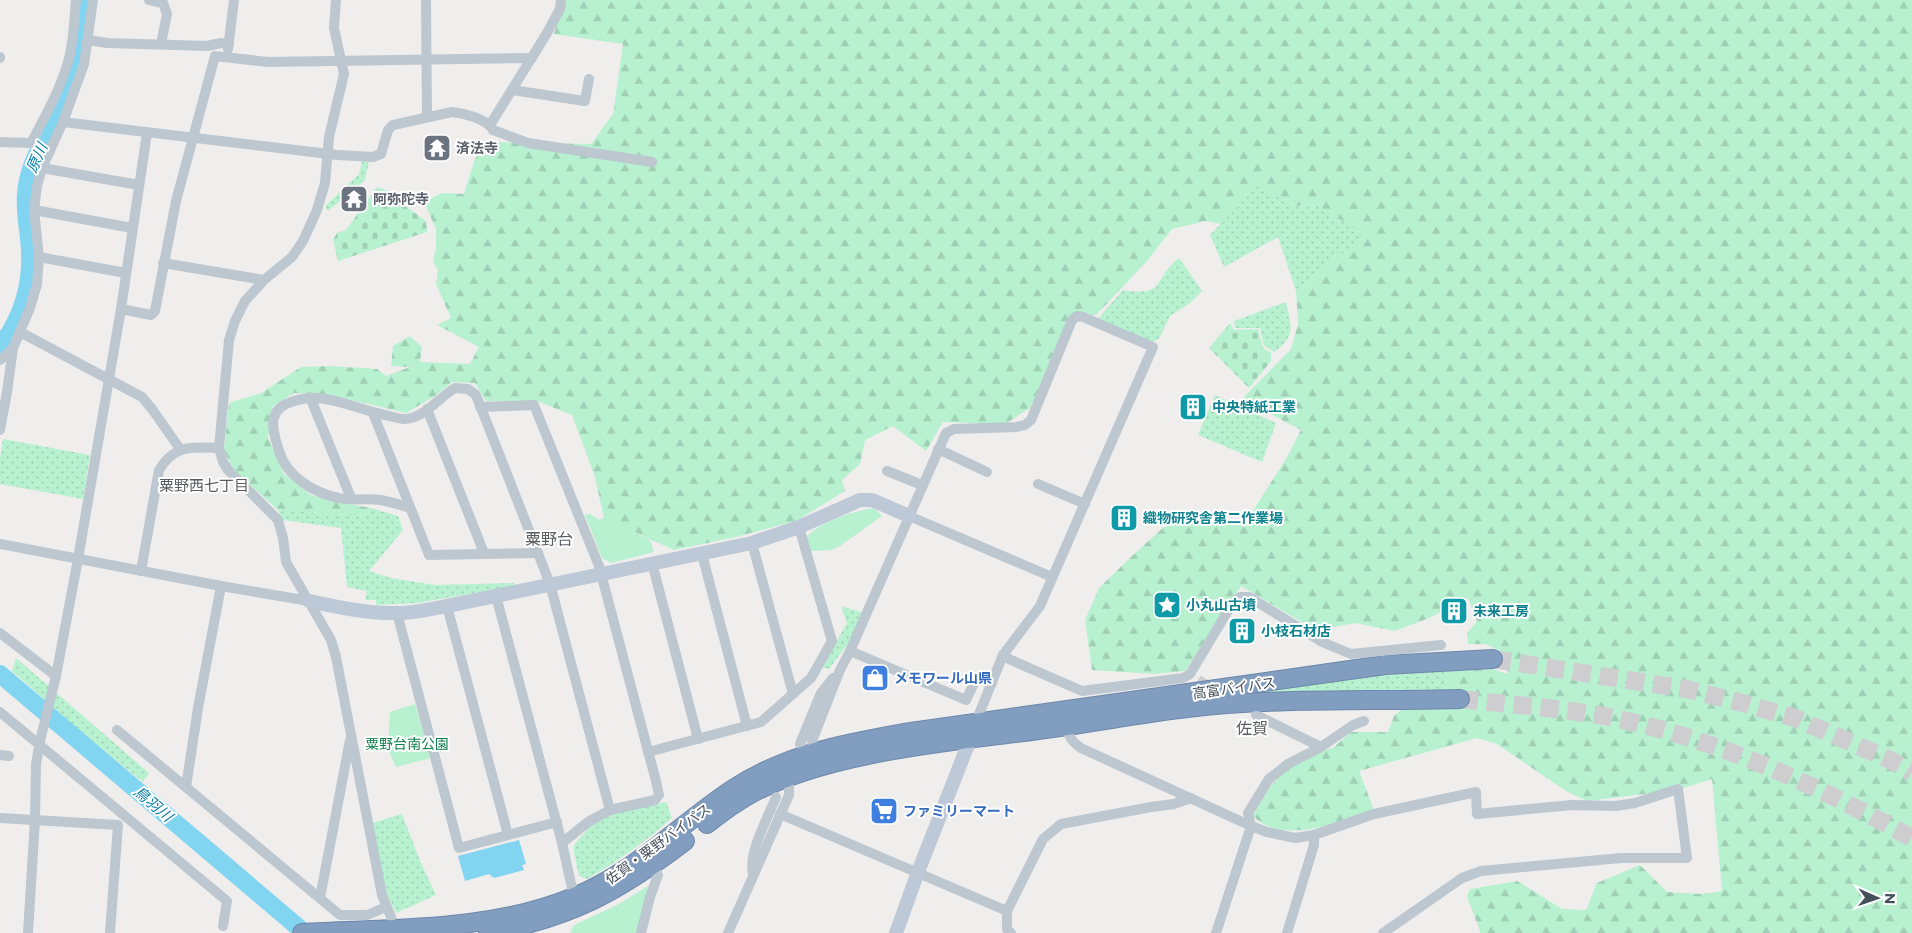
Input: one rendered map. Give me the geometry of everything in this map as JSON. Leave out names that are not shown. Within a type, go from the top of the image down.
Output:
[{"type":"highway","name":"高富バイパス","points":[[973,732],[1385,665],[1492,659]]},
{"type":"highway","name":"高富バイパス","points":[[973,732],[1066,727],[1178,709],[1242,703],[1460,699]]},
{"type":"highway","name":"佐賀・粟野バイパス","points":[[302,933],[495,920],[536,911],[574,897],[606,882],[734,789],[806,748],[849,743],[904,733],[973,732]]},
{"type":"highway","name":"佐賀・粟野バイパス","points":[[488,933],[538,922],[597,900],[654,865],[716,817],[747,796],[789,777],[836,762],[973,732]]},
{"type":"street","points":[[0,430],[13,348],[30,308],[37,284],[39,257],[34,210],[37,186],[42,168],[40,147],[54,98],[68,63],[76,0]]},
{"type":"street","points":[[40,147],[63,122],[84,64],[93,0]]},
{"type":"street","points":[[149,0],[163,3],[167,14],[161,44]]},
{"type":"street","points":[[227,58],[234,0]]},
{"type":"street","points":[[336,0],[334,28],[344,74],[329,137],[325,183],[317,210],[303,241],[292,257],[264,280],[245,300],[229,340],[219,448],[223,462],[228,470],[278,520],[283,538],[286,562],[331,640],[386,907],[391,917]]},
{"type":"street","points":[[426,0],[427,117]]},
{"type":"street","points":[[490,125],[560,9],[561,0]]},
{"type":"street","points":[[88,40],[107,43],[207,46],[221,43],[228,44]]},
{"type":"street","points":[[120,309],[151,315],[155,311],[176,201],[215,56],[268,62],[426,58],[532,58]]},
{"type":"street","points":[[512,90],[585,101],[589,78]]},
{"type":"street","points":[[63,122],[146,133],[373,157],[381,154],[388,130],[394,125],[452,112],[490,125],[493,130],[528,143],[652,162]]},
{"type":"street","points":[[28,933],[35,820],[36,764],[55,680],[110,380],[146,133]]},
{"type":"street","points":[[0,142],[40,147]]},
{"type":"street","points":[[42,168],[139,185]]},
{"type":"street","points":[[34,210],[132,228]]},
{"type":"street","points":[[39,257],[126,273]]},
{"type":"street","points":[[163,263],[264,280]]},
{"type":"street","points":[[806,748],[812,741],[840,670],[938,449],[949,430],[1017,427],[1025,425],[1031,420],[1072,320],[1077,316],[1084,317],[1153,347],[1040,606],[1004,655],[896,933]]},
{"type":"street","points":[[20,332],[142,397],[180,449]]},
{"type":"street","points":[[0,360],[13,348]]},
{"type":"street","points":[[410,508],[380,500],[340,498],[312,488],[296,478],[280,455],[272,430],[274,415],[281,407],[298,399],[310,397],[326,398],[373,413],[403,419],[417,417],[455,388],[468,389],[476,395],[550,584],[610,810]]},
{"type":"street","points":[[310,397],[351,498]]},
{"type":"street","points":[[480,407],[534,406],[602,573],[659,795],[655,800],[610,810],[588,822],[562,843]]},
{"type":"street","points":[[427,409],[484,553]]},
{"type":"street","points":[[373,413],[429,555],[538,553]]},
{"type":"street","points":[[141,571],[159,470],[165,461],[180,449],[191,447],[219,448]]},
{"type":"street","points":[[938,449],[987,472]]},
{"type":"street","points":[[886,471],[922,485]]},
{"type":"street","points":[[1038,484],[1084,504]]},
{"type":"street","points":[[0,544],[338,607],[397,613],[447,606],[752,543],[800,527],[860,500],[872,500],[1052,577]]},
{"type":"street","points":[[648,752],[762,722],[811,678],[832,641],[800,527]]},
{"type":"street","points":[[752,543],[792,694]]},
{"type":"street","points":[[702,554],[748,726]]},
{"type":"street","points":[[652,563],[698,739]]},
{"type":"street","points":[[186,787],[198,708],[221,586]]},
{"type":"street","points":[[496,596],[557,822],[574,897]]},
{"type":"street","points":[[1004,655],[1011,660],[1082,691],[1194,677],[1232,604],[1240,598],[1249,597],[1322,642],[1351,654],[1441,645]]},
{"type":"street","points":[[447,606],[508,835]]},
{"type":"street","points":[[397,613],[459,848],[557,822]]},
{"type":"street","points":[[0,633],[55,680]]},
{"type":"street","points":[[850,651],[966,700],[976,679],[979,678],[992,683]]},
{"type":"street","points":[[806,748],[821,693],[840,670]]},
{"type":"street","points":[[0,712],[40,743],[227,901],[223,926]]},
{"type":"street","points":[[1256,715],[1321,747]]},
{"type":"street","points":[[1216,933],[1251,826],[1248,813],[1269,779],[1288,764],[1321,747],[1353,725],[1364,721]]},
{"type":"street","points":[[1066,727],[1068,736],[1081,748],[1251,826],[1267,832],[1295,838],[1314,835],[1374,814],[1476,792],[1477,814],[1572,804],[1616,806],[1635,803],[1678,789],[1687,858],[1621,858],[1481,871],[1462,878],[1382,933]]},
{"type":"street","points":[[117,730],[340,916],[367,915],[386,907]]},
{"type":"street","points":[[320,898],[351,735]]},
{"type":"street","points":[[728,933],[789,795],[789,777]]},
{"type":"street","points":[[753,875],[751,865],[754,851],[776,797]]},
{"type":"street","points":[[1011,933],[1007,929],[1007,911],[1044,839],[1061,824],[1174,804],[1191,798]]},
{"type":"street","points":[[780,814],[1007,911]]},
{"type":"street","points":[[0,818],[118,825],[131,820]]},
{"type":"street","points":[[110,933],[118,825]]},
{"type":"street","points":[[1288,933],[1314,845],[1314,835]]},
{"type":"street","points":[[641,933],[658,875],[654,865]]},
{"type":"green space","points":[[563,0],[1912,0],[1912,933],[1480,933],[1467,896],[1470,889],[1517,881],[1562,909],[1586,910],[1597,883],[1640,865],[1667,892],[1701,894],[1722,891],[1712,779],[1677,790],[1587,801],[1566,791],[1497,744],[1477,738],[1359,771],[1374,810],[1360,815],[1312,829],[1296,830],[1280,829],[1266,825],[1253,816],[1263,797],[1280,775],[1310,754],[1333,748],[1351,732],[1388,732],[1394,716],[1403,708],[1445,693],[1448,671],[1493,669],[1507,674],[1508,654],[1485,644],[1468,644],[1467,633],[1477,621],[1468,598],[1429,618],[1395,631],[1355,623],[1315,630],[1241,586],[1185,671],[1155,674],[1092,670],[1085,620],[1099,588],[1164,527],[1196,521],[1244,525],[1287,457],[1301,430],[1242,399],[1291,349],[1298,324],[1296,291],[1365,235],[1315,204],[1296,206],[1257,186],[1221,224],[1205,221],[1172,229],[1146,262],[1096,315],[1077,314],[1030,408],[1005,424],[943,422],[926,451],[893,426],[865,440],[860,464],[842,480],[845,491],[796,521],[736,537],[674,550],[604,518],[595,477],[572,415],[537,401],[486,401],[475,383],[452,382],[435,396],[406,413],[335,396],[294,393],[273,406],[268,438],[284,474],[311,495],[371,508],[364,516],[278,510],[233,469],[224,450],[229,403],[261,393],[301,367],[329,366],[377,369],[386,376],[410,367],[391,366],[393,346],[410,336],[422,347],[420,362],[470,364],[479,347],[437,325],[451,318],[436,284],[438,270],[433,262],[436,247],[436,229],[424,202],[442,193],[464,194],[474,162],[483,142],[591,144],[613,114],[623,44],[554,34]]},
{"type":"green space","points":[[369,161],[365,180],[328,211],[325,206],[359,174],[362,162]]},
{"type":"green space","points":[[1257,186],[1296,206],[1315,204],[1365,235],[1296,291],[1278,237],[1224,267],[1210,235]]},
{"type":"green space","points":[[377,187],[403,196],[401,203],[426,221],[427,232],[338,261],[333,240],[337,233],[346,230]]},
{"type":"green space","points":[[1179,258],[1202,291],[1190,303],[1170,316],[1159,339],[1152,342],[1096,321],[1123,290],[1147,291],[1153,288]]},
{"type":"green space","points":[[1286,302],[1290,324],[1289,335],[1286,341],[1274,352],[1264,345],[1260,328],[1235,328],[1234,321]]},
{"type":"green space","points":[[1230,323],[1234,330],[1258,329],[1263,348],[1271,353],[1271,361],[1249,388],[1209,348]]},
{"type":"green space","points":[[1215,395],[1276,423],[1262,462],[1198,435]]},
{"type":"green space","points":[[3,439],[90,455],[83,499],[0,484],[0,458]]},
{"type":"green space","points":[[371,508],[398,516],[403,530],[369,571],[391,578],[435,585],[514,583],[515,586],[417,603],[376,605],[376,600],[365,600],[367,591],[347,587],[341,528],[282,520],[278,510],[364,516]]},
{"type":"green space","points":[[874,508],[882,516],[837,548],[811,551],[807,537],[820,527],[847,515]]},
{"type":"green space","points":[[590,514],[599,520],[606,517],[650,540],[654,552],[611,563],[602,558],[585,515]]},
{"type":"green space","points":[[841,606],[863,613],[849,642],[829,669],[822,667],[847,623]]},
{"type":"green space","points":[[16,658],[149,773],[143,782],[81,732],[12,671]]},
{"type":"green space","points":[[1415,669],[1448,671],[1445,693],[1229,699],[1228,694]]},
{"type":"green space","name":"粟野台南公園","points":[[415,704],[431,758],[396,767],[388,749],[390,712]]},
{"type":"green space","points":[[666,802],[672,818],[662,827],[631,851],[587,879],[579,876],[574,845],[590,826],[618,812]]},
{"type":"green space","points":[[402,814],[420,861],[436,895],[396,913],[386,892],[372,823]]},
{"type":"green space","points":[[648,886],[638,933],[570,933],[574,925],[617,905]]},
{"type":"water","points":[[519,840],[526,864],[522,865],[524,870],[494,878],[489,874],[465,881],[458,856]]},
{"type":"waterway","name":"原川","points":[[0,346],[12,329],[25,298],[30,257],[26,212],[28,182],[35,158],[57,114],[76,65],[85,0]]},
{"type":"waterway","name":"鳥羽川","points":[[0,674],[305,933]]},
{"type":"tunnel","points":[[1493,659],[1686,689],[1742,703],[1795,718],[1888,759],[1912,772]]},
{"type":"tunnel","points":[[1198,680],[1212,688]]},
{"type":"tunnel","points":[[1460,699],[1559,709],[1598,715],[1657,728],[1770,768],[1842,801],[1912,838]]},
{"type":"place","name":"済法寺","points":[[437,148]]},
{"type":"place","name":"阿弥陀寺","points":[[354,199]]},
{"type":"place","name":"中央特紙工業","points":[[1193,407]]},
{"type":"place","name":"織物研究舎第二作業場","points":[[1124,518]]},
{"type":"place","name":"小丸山古墳","points":[[1167,605]]},
{"type":"place","name":"未来工房","points":[[1454,611]]},
{"type":"place","name":"小枝石材店","points":[[1242,631]]},
{"type":"place","name":"メモワール山県","points":[[875,678]]},
{"type":"place","name":"ファミリーマート","points":[[884,811]]},
{"type":"district","name":"粟野西七丁目","points":[[204,486]]},
{"type":"district","name":"粟野台","points":[[549,539]]},
{"type":"district","name":"佐賀","points":[[1252,728]]}]
